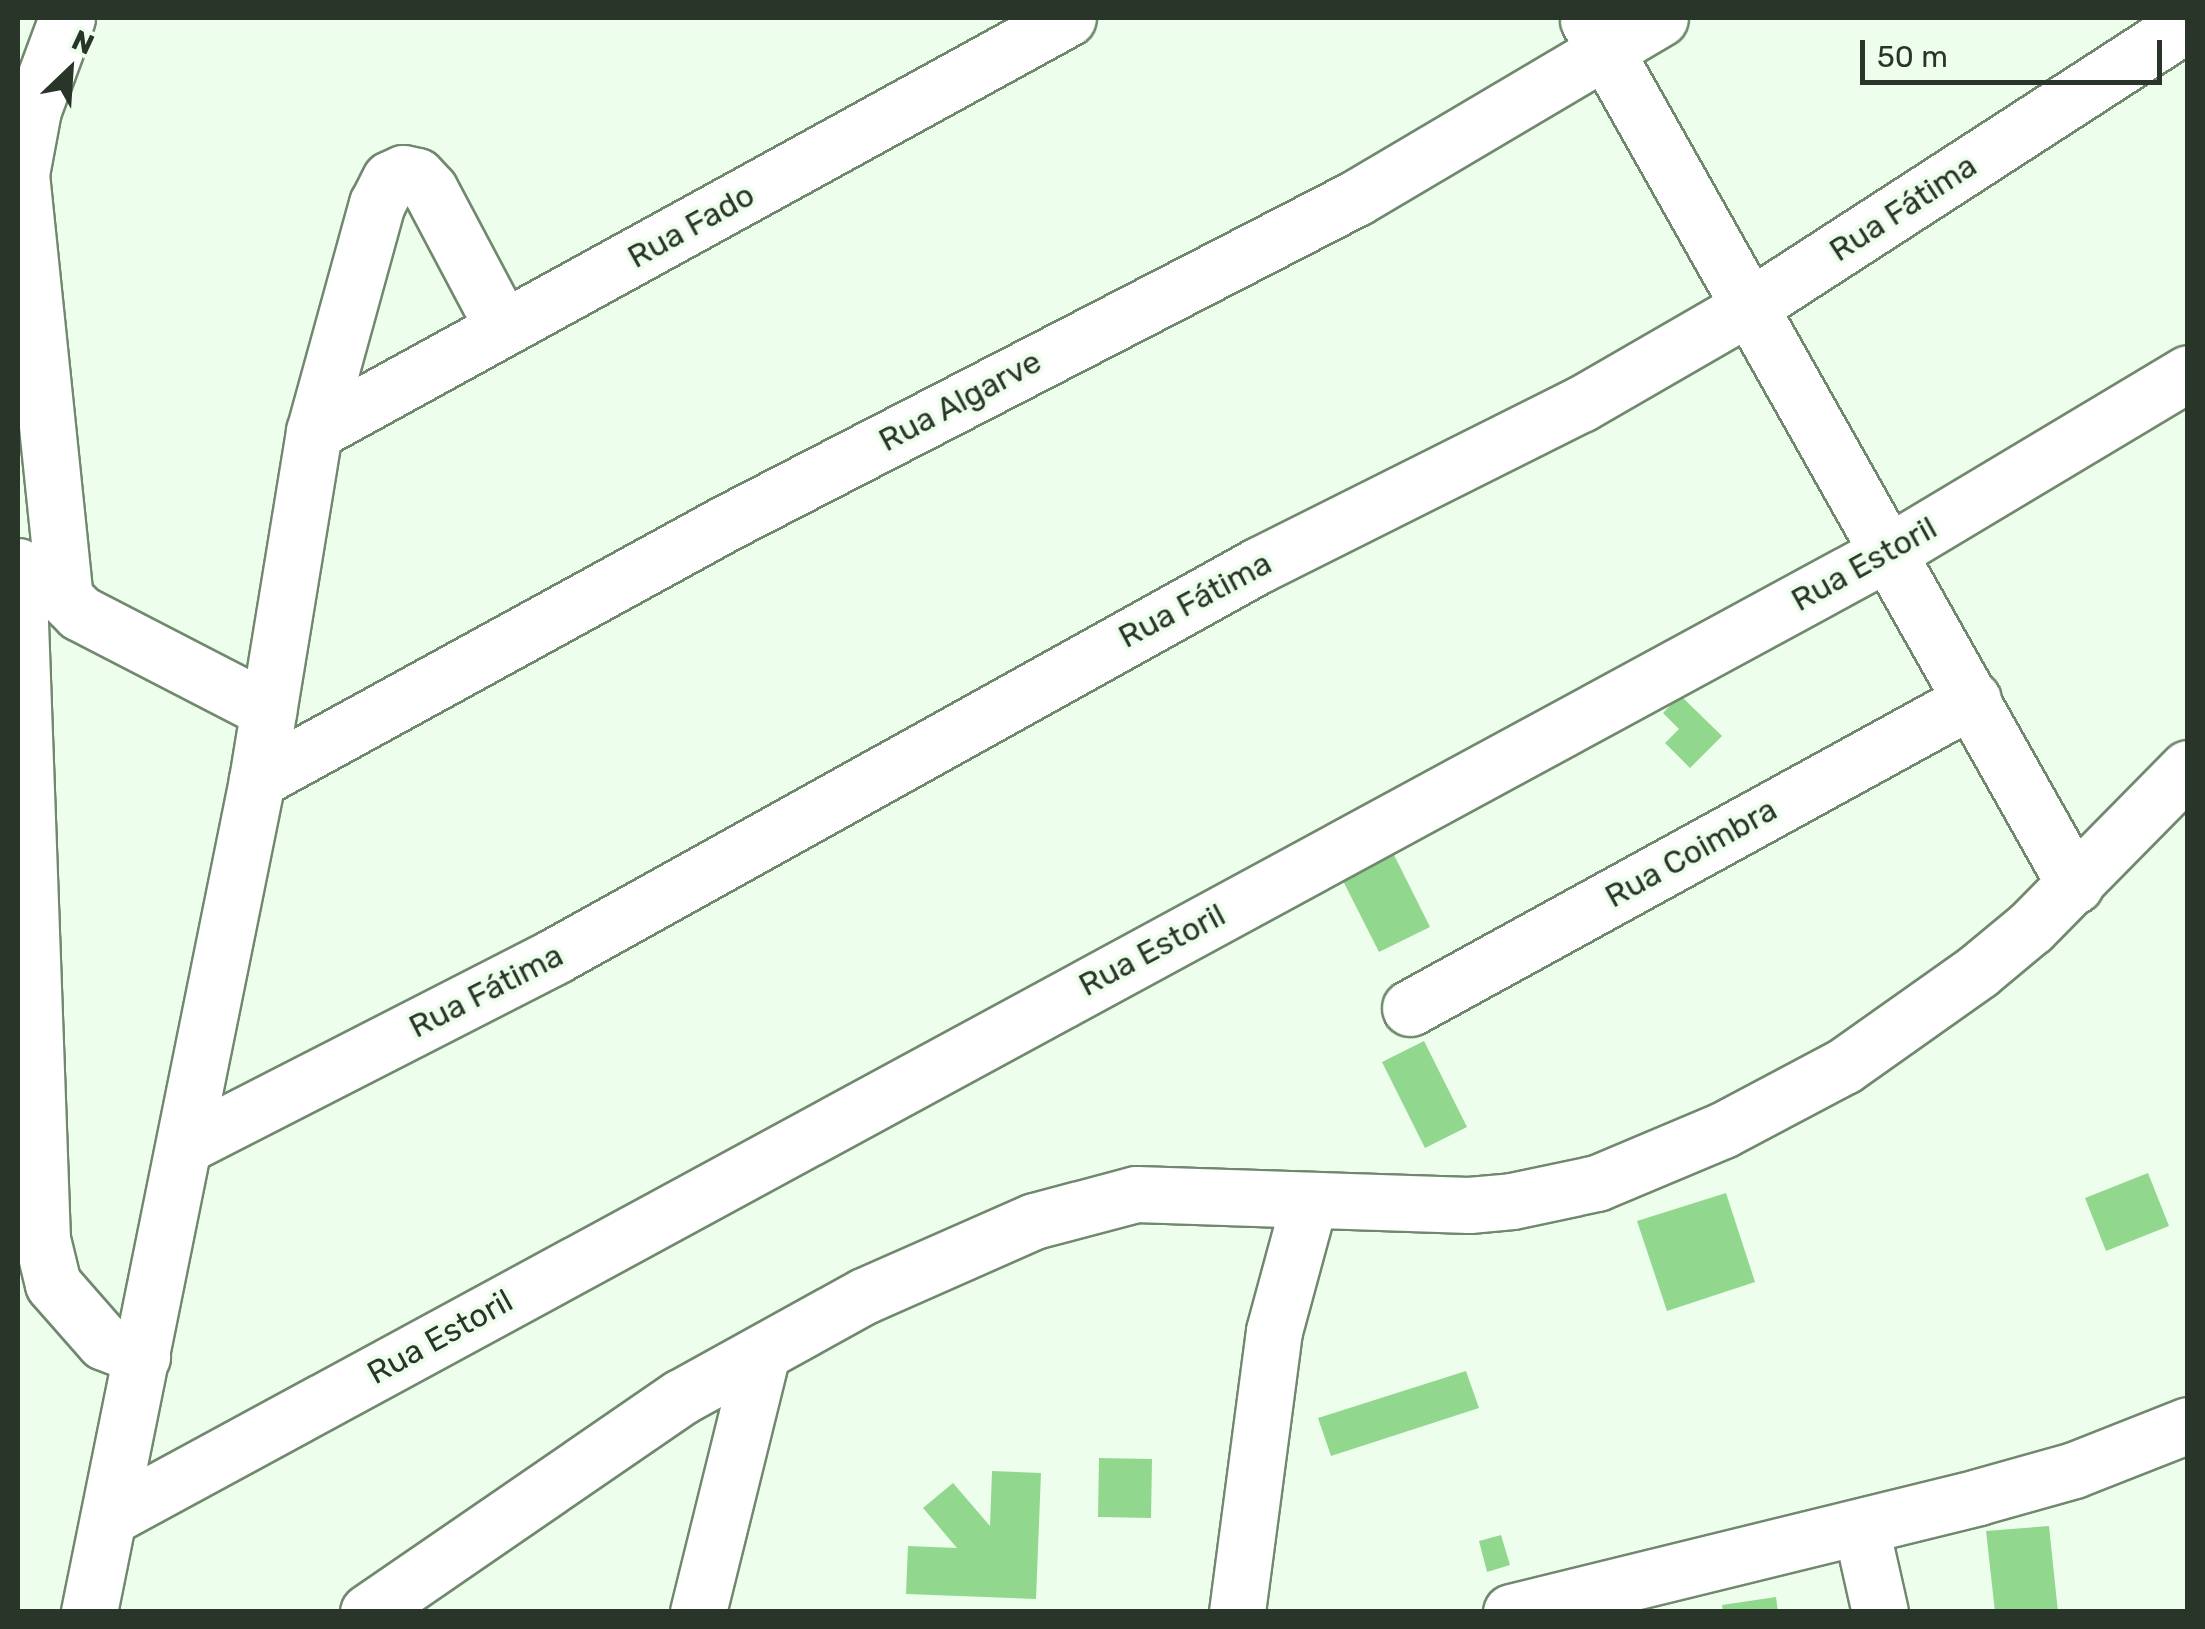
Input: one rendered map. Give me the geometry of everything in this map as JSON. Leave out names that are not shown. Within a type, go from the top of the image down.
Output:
[{"type":"street","points":[[18,50],[32,18]]},
{"type":"street","points":[[66,18],[33,110],[20,174],[65,598],[80,613],[268,710]]},
{"type":"street","name":"Rua Fado","points":[[314,432],[1068,18]]},
{"type":"street","name":"Rua Algarve","points":[[257,780],[743,514],[1356,198],[1596,34],[1660,18]]},
{"type":"street","name":"Rua Fátima","points":[[184,1146],[556,956],[1174,611],[1565,412],[1751,306],[2188,23]]},
{"type":"street","points":[[1596,34],[1891,550],[2074,885]]},
{"type":"street","points":[[89,1612],[257,780],[314,432],[376,204],[390,179],[403,172],[430,190],[503,328]]},
{"type":"street","name":"Rua Estoril","points":[[110,1517],[1891,550],[2188,373]]},
{"type":"street","points":[[18,566],[42,1239],[52,1284],[104,1342],[142,1357]]},
{"type":"street","name":"Rua Coimbra","points":[[1410,1008],[1973,699]]},
{"type":"street","points":[[368,1612],[587,1456],[762,1354],[952,1254],[1104,1199],[1237,1194],[1310,1202],[1512,1200],[1597,1184],[1653,1160],[1844,1066],[1978,971],[2074,885],[2188,768]]},
{"type":"street","points":[[1237,1612],[1274,1331],[1310,1202]]},
{"type":"street","points":[[698,1612],[762,1354]]},
{"type":"street","points":[[1511,1612],[1861,1528],[2074,1470],[2188,1424]]},
{"type":"street","points":[[1861,1528],[1880,1612]]},
{"type":"building","points":[[1680,695],[1722,736],[1690,768],[1665,743],[1679,729],[1663,713]]},
{"type":"building","points":[[1388,843],[1430,927],[1379,952],[1337,869]]},
{"type":"building","points":[[1424,1041],[1467,1127],[1425,1148],[1382,1062]]},
{"type":"building","points":[[2148,1173],[2169,1226],[2106,1251],[2085,1198]]},
{"type":"building","points":[[1726,1193],[1755,1282],[1667,1311],[1637,1221]]},
{"type":"building","points":[[1466,1371],[1479,1408],[1331,1456],[1318,1418]]},
{"type":"building","points":[[1099,1458],[1152,1459],[1151,1518],[1098,1517]]},
{"type":"building","points":[[992,1471],[1041,1473],[1036,1599],[906,1594],[908,1546],[957,1548],[923,1508],[953,1483],[990,1526]]},
{"type":"building","points":[[2049,1526],[2058,1612],[1995,1612],[1986,1531]]},
{"type":"building","points":[[1501,1535],[1510,1565],[1487,1572],[1479,1541]]},
{"type":"building","points":[[1776,1597],[1778,1612],[1723,1612],[1722,1605]]}]
